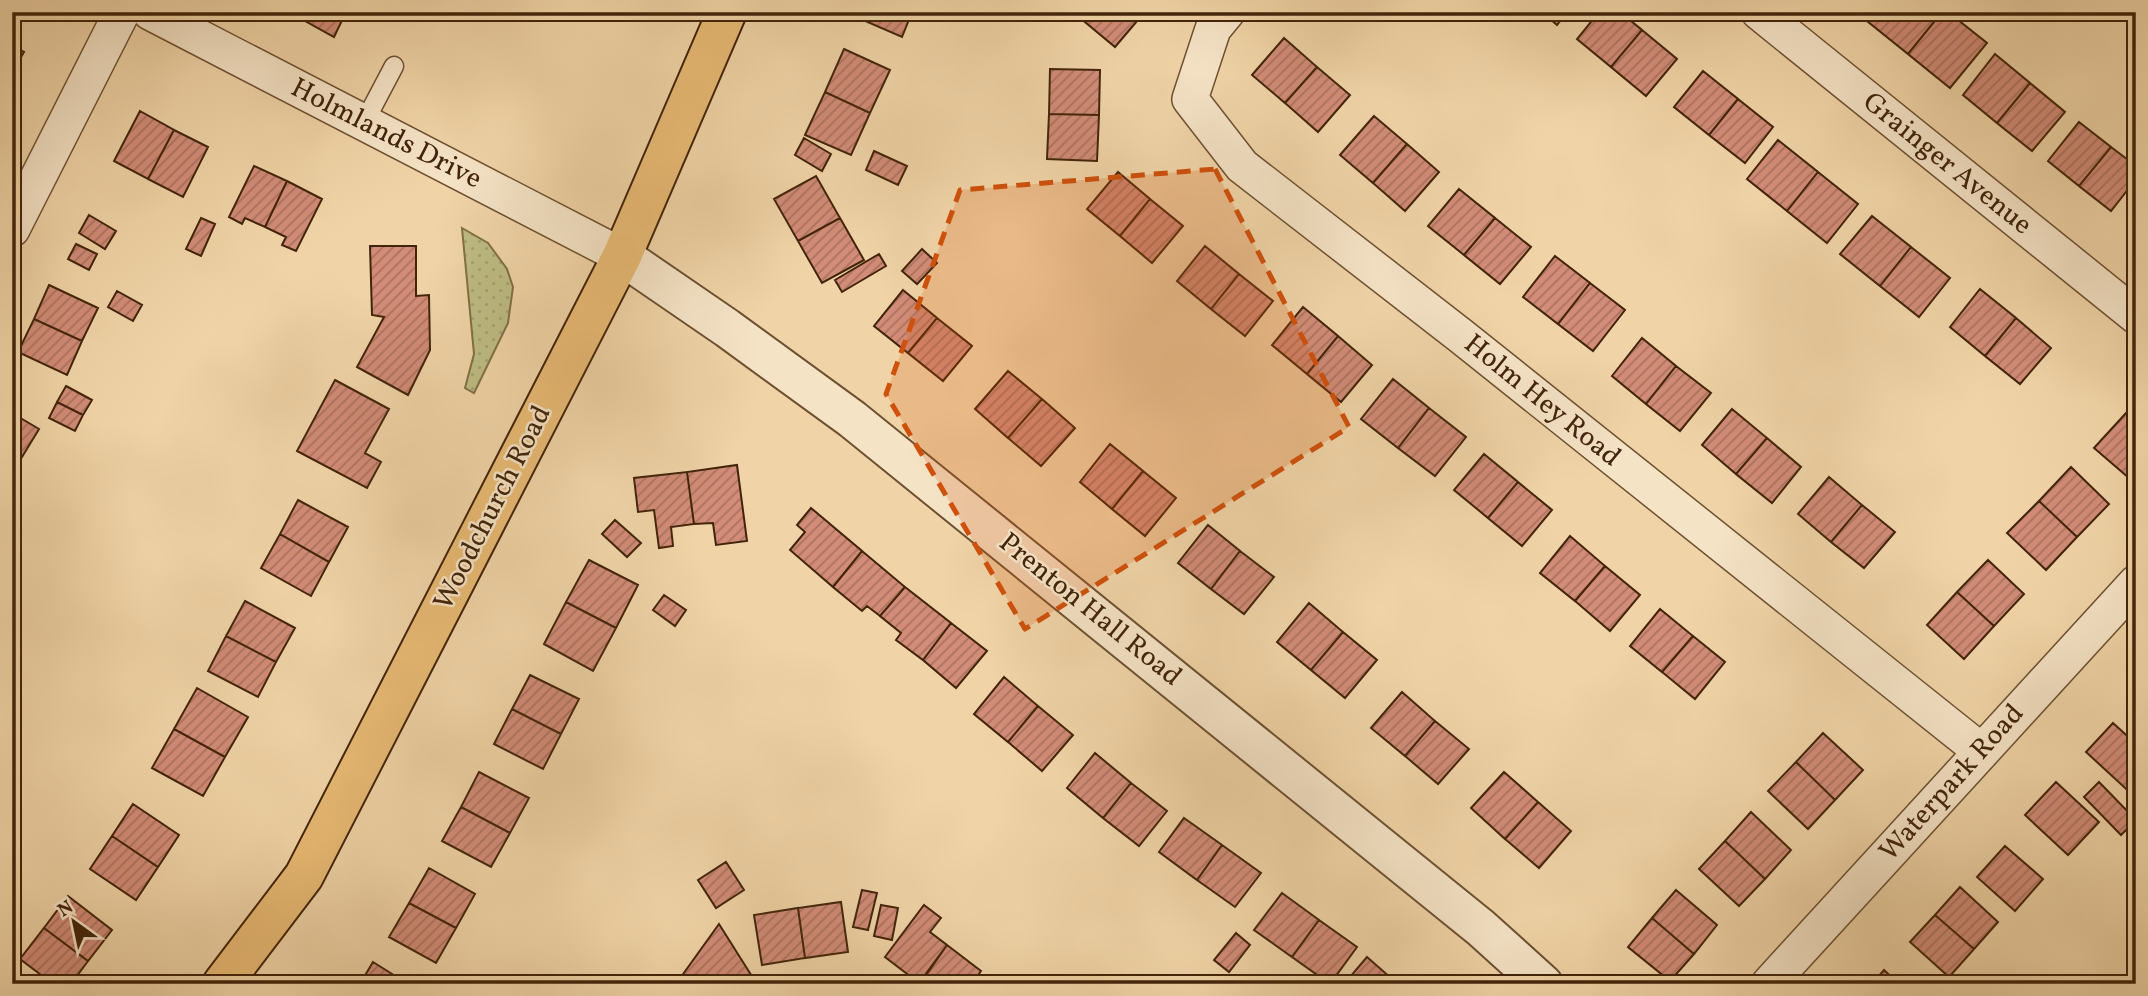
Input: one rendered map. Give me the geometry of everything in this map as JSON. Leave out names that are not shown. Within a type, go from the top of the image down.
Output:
[{"type":"highway","name":"Woodchurch Road","points":[[222,984],[304,876],[622,256],[727,12]]},
{"type":"street","points":[[12,229],[122,12]]},
{"type":"street","name":"Holmlands Drive","points":[[150,12],[622,256]]},
{"type":"street","name":"Holm Hey Road","points":[[1227,12],[1213,29],[1189,99],[1242,166],[1482,353],[1981,751]]},
{"type":"street","name":"Grainger Avenue","points":[[1759,12],[2136,316]]},
{"type":"street","name":"Prenton Hall Road","points":[[622,256],[852,419],[1470,919],[1543,984]]},
{"type":"street","name":"Waterpark Road","points":[[1769,984],[2136,583]]},
{"type":"lane","points":[[364,123],[394,66]]},
{"type":"highlighted area","points":[[1215,169],[1349,427],[1025,629],[886,394],[960,190]]},
{"type":"shaded area","points":[[462,228],[488,243],[507,269],[513,287],[508,323],[474,393],[465,388],[474,354]]},
{"type":"building","points":[[289,12],[346,12],[334,37]]},
{"type":"building","points":[[858,12],[912,12],[902,37],[856,17]]},
{"type":"building","points":[[1083,12],[1143,14],[1115,47],[1079,17]]},
{"type":"building","points":[[1542,12],[1567,12],[1557,25]]},
{"type":"building","points":[[1599,12],[1620,12],[1642,30],[1611,67],[1577,39]]},
{"type":"building","points":[[1874,12],[1942,12],[1908,54],[1867,21]]},
{"type":"building","points":[[1942,12],[1948,12],[1987,43],[1950,88],[1908,54]]},
{"type":"building","points":[[1642,30],[1677,59],[1646,96],[1611,67]]},
{"type":"building","points":[[1284,38],[1317,67],[1285,103],[1252,75]]},
{"type":"building","points":[[12,46],[24,52],[12,73]]},
{"type":"building","points":[[844,49],[890,70],[870,113],[825,92]]},
{"type":"building","points":[[1995,54],[2030,83],[1997,123],[1963,95]]},
{"type":"building","points":[[1317,67],[1350,95],[1318,132],[1285,103]]},
{"type":"building","points":[[1050,69],[1100,70],[1099,115],[1049,114]]},
{"type":"building","points":[[1703,71],[1738,99],[1709,135],[1674,107]]},
{"type":"building","points":[[2030,83],[2065,112],[2032,151],[1997,123]]},
{"type":"building","points":[[825,92],[870,113],[851,155],[805,135]]},
{"type":"building","points":[[1738,99],[1773,127],[1745,163],[1709,135]]},
{"type":"building","points":[[140,111],[174,130],[148,179],[114,161]]},
{"type":"building","points":[[1049,114],[1099,115],[1097,161],[1047,159]]},
{"type":"building","points":[[1374,116],[1407,144],[1373,183],[1340,155]]},
{"type":"building","points":[[2079,122],[2111,147],[2079,186],[2048,161]]},
{"type":"building","points":[[174,130],[208,147],[183,197],[148,179]]},
{"type":"building","points":[[804,138],[831,154],[822,171],[795,155]]},
{"type":"building","points":[[1778,140],[1818,172],[1787,211],[1747,179]]},
{"type":"building","points":[[1407,144],[1439,172],[1405,211],[1373,183]]},
{"type":"building","points":[[2111,147],[2136,166],[2136,179],[2111,211],[2079,186]]},
{"type":"building","points":[[874,151],[907,166],[898,185],[866,170]]},
{"type":"building","points":[[254,166],[287,181],[265,227],[245,218],[242,224],[229,217]]},
{"type":"building","points":[[1118,172],[1150,199],[1120,236],[1087,209]]},
{"type":"building","points":[[1818,172],[1858,204],[1827,243],[1787,211]]},
{"type":"building","points":[[816,176],[840,218],[798,241],[774,199]]},
{"type":"building","points":[[287,181],[322,199],[296,251],[282,245],[286,237],[265,227]]},
{"type":"building","points":[[1459,189],[1495,218],[1464,255],[1428,226]]},
{"type":"building","points":[[1150,199],[1183,226],[1152,263],[1120,236]]},
{"type":"building","points":[[89,215],[116,231],[105,249],[79,233]]},
{"type":"building","points":[[1872,216],[1911,247],[1880,286],[1840,254]]},
{"type":"building","points":[[201,218],[215,224],[201,256],[186,249]]},
{"type":"building","points":[[840,218],[864,260],[822,283],[798,241]]},
{"type":"building","points":[[1495,218],[1531,247],[1500,284],[1464,255]]},
{"type":"building","points":[[76,244],[97,254],[89,270],[68,259]]},
{"type":"building","points":[[370,246],[416,246],[416,296],[429,295],[430,350],[408,395],[357,367],[384,317],[372,315]]},
{"type":"building","points":[[1205,246],[1239,274],[1211,309],[1177,281]]},
{"type":"building","points":[[1911,247],[1950,278],[1919,317],[1880,286]]},
{"type":"building","points":[[922,249],[937,263],[917,284],[902,271]]},
{"type":"building","points":[[879,254],[886,266],[842,292],[835,280]]},
{"type":"building","points":[[1555,256],[1590,283],[1558,324],[1523,297]]},
{"type":"building","points":[[1239,274],[1273,301],[1245,336],[1211,309]]},
{"type":"building","points":[[1590,283],[1625,310],[1593,351],[1558,324]]},
{"type":"building","points":[[49,285],[98,308],[82,341],[34,319]]},
{"type":"building","points":[[1980,289],[2016,318],[1985,356],[1950,327]]},
{"type":"building","points":[[903,290],[937,318],[908,353],[874,326]]},
{"type":"building","points":[[117,291],[142,305],[133,321],[108,307]]},
{"type":"building","points":[[1303,307],[1338,336],[1307,374],[1272,345]]},
{"type":"building","points":[[937,318],[972,346],[943,381],[908,353]]},
{"type":"building","points":[[2016,318],[2051,348],[2020,384],[1985,356]]},
{"type":"building","points":[[34,319],[82,341],[67,375],[18,352]]},
{"type":"building","points":[[1338,336],[1372,365],[1341,402],[1307,374]]},
{"type":"building","points":[[1642,338],[1676,366],[1646,404],[1612,376]]},
{"type":"building","points":[[1676,366],[1711,393],[1680,431],[1646,404]]},
{"type":"building","points":[[1008,371],[1042,399],[1008,438],[975,409]]},
{"type":"building","points":[[1393,379],[1429,408],[1398,448],[1361,419]]},
{"type":"building","points":[[335,380],[389,409],[365,453],[381,462],[367,488],[297,451]]},
{"type":"building","points":[[66,386],[92,400],[83,415],[57,402]]},
{"type":"building","points":[[1042,399],[1075,428],[1041,466],[1008,438]]},
{"type":"building","points":[[57,402],[83,415],[75,431],[49,418]]},
{"type":"building","points":[[1429,408],[1466,437],[1435,476],[1398,448]]},
{"type":"building","points":[[1732,409],[1767,438],[1736,474],[1702,445]]},
{"type":"building","points":[[2127,412],[2136,420],[2136,470],[2129,478],[2094,448]]},
{"type":"building","points":[[12,413],[39,429],[19,462],[12,458]]},
{"type":"building","points":[[1767,438],[1801,467],[1772,503],[1736,474]]},
{"type":"building","points":[[1110,444],[1143,471],[1112,509],[1080,482]]},
{"type":"building","points":[[1484,454],[1518,482],[1488,518],[1454,490]]},
{"type":"building","points":[[737,465],[747,541],[716,545],[713,523],[694,524],[687,472]]},
{"type":"building","points":[[2071,467],[2109,504],[2077,537],[2039,501]]},
{"type":"building","points":[[1143,471],[1176,498],[1145,536],[1112,509]]},
{"type":"building","points":[[687,472],[694,524],[671,527],[673,546],[659,548],[654,510],[638,512],[634,478]]},
{"type":"building","points":[[1829,477],[1862,505],[1831,542],[1798,514]]},
{"type":"building","points":[[1518,482],[1552,510],[1522,546],[1488,518]]},
{"type":"building","points":[[298,500],[348,527],[329,562],[280,534]]},
{"type":"building","points":[[2039,501],[2077,537],[2046,570],[2007,533]]},
{"type":"building","points":[[1862,505],[1895,532],[1864,568],[1831,542]]},
{"type":"building","points":[[811,508],[862,551],[833,587],[790,550],[805,532],[797,525]]},
{"type":"building","points":[[615,520],[641,543],[627,557],[602,534]]},
{"type":"building","points":[[1208,525],[1240,551],[1211,589],[1178,563]]},
{"type":"building","points":[[280,534],[329,562],[311,596],[261,568]]},
{"type":"building","points":[[1570,536],[1605,566],[1575,601],[1540,573]]},
{"type":"building","points":[[862,551],[905,587],[880,616],[867,606],[862,611],[833,587]]},
{"type":"building","points":[[1240,551],[1274,577],[1244,614],[1211,589]]},
{"type":"building","points":[[589,560],[638,585],[616,628],[566,602]]},
{"type":"building","points":[[1988,560],[2024,594],[1994,626],[1957,592]]},
{"type":"building","points":[[1605,566],[1640,595],[1610,631],[1575,601]]},
{"type":"building","points":[[905,587],[951,623],[923,660],[896,640],[901,633],[880,616]]},
{"type":"building","points":[[1957,592],[1994,626],[1964,659],[1927,625]]},
{"type":"building","points":[[664,595],[686,610],[675,626],[653,610]]},
{"type":"building","points":[[245,601],[295,628],[276,662],[226,636]]},
{"type":"building","points":[[566,602],[616,628],[593,671],[544,644]]},
{"type":"building","points":[[1309,603],[1343,632],[1311,670],[1277,642]]},
{"type":"building","points":[[1660,609],[1693,636],[1662,672],[1630,646]]},
{"type":"building","points":[[951,623],[987,651],[956,688],[923,660]]},
{"type":"building","points":[[1343,632],[1377,660],[1345,698],[1311,670]]},
{"type":"building","points":[[226,636],[276,662],[258,697],[208,671]]},
{"type":"building","points":[[1693,636],[1725,662],[1695,699],[1662,672]]},
{"type":"building","points":[[530,675],[579,699],[561,734],[512,709]]},
{"type":"building","points":[[1004,677],[1038,706],[1008,742],[974,714]]},
{"type":"building","points":[[197,688],[248,717],[225,757],[174,729]]},
{"type":"building","points":[[1402,692],[1435,721],[1405,756],[1371,728]]},
{"type":"building","points":[[1038,706],[1073,735],[1042,771],[1008,742]]},
{"type":"building","points":[[512,709],[561,734],[543,769],[494,744]]},
{"type":"building","points":[[1435,721],[1469,749],[1438,784],[1405,756]]},
{"type":"building","points":[[2113,723],[2136,744],[2136,798],[2086,752]]},
{"type":"building","points":[[174,729],[225,757],[203,796],[152,768]]},
{"type":"building","points":[[1823,733],[1863,770],[1835,800],[1796,762]]},
{"type":"building","points":[[1095,753],[1131,783],[1103,818],[1067,788]]},
{"type":"building","points":[[1796,762],[1835,800],[1808,829],[1768,791]]},
{"type":"building","points":[[479,772],[529,798],[510,833],[461,807]]},
{"type":"building","points":[[1504,772],[1538,802],[1505,839],[1471,808]]},
{"type":"building","points":[[2056,782],[2099,822],[2068,855],[2025,815]]},
{"type":"building","points":[[2099,782],[2136,820],[2121,835],[2084,797]]},
{"type":"building","points":[[1131,783],[1167,811],[1139,846],[1103,818]]},
{"type":"building","points":[[1538,802],[1571,831],[1539,868],[1505,839]]},
{"type":"building","points":[[133,804],[179,835],[158,867],[112,836]]},
{"type":"building","points":[[461,807],[510,833],[491,867],[442,841]]},
{"type":"building","points":[[1751,812],[1791,850],[1765,879],[1725,841]]},
{"type":"building","points":[[1184,818],[1222,845],[1197,880],[1159,852]]},
{"type":"building","points":[[112,836],[158,867],[136,900],[90,869]]},
{"type":"building","points":[[1725,841],[1765,879],[1739,906],[1699,869]]},
{"type":"building","points":[[1222,845],[1261,873],[1235,907],[1197,880]]},
{"type":"building","points":[[2005,846],[2043,879],[2015,911],[1977,877]]},
{"type":"building","points":[[726,862],[744,890],[716,908],[698,880]]},
{"type":"building","points":[[429,868],[475,894],[456,928],[409,903]]},
{"type":"building","points":[[1960,887],[1998,922],[1974,949],[1935,915]]},
{"type":"building","points":[[862,890],[877,893],[868,930],[853,927]]},
{"type":"building","points":[[1676,890],[1717,925],[1694,954],[1652,918]]},
{"type":"building","points":[[1282,893],[1319,920],[1292,957],[1254,930]]},
{"type":"building","points":[[68,896],[112,930],[88,961],[44,928]]},
{"type":"building","points":[[841,902],[848,952],[805,958],[798,908]]},
{"type":"building","points":[[409,903],[456,928],[436,963],[389,937]]},
{"type":"building","points":[[881,905],[898,908],[892,940],[874,936]]},
{"type":"building","points":[[924,905],[941,918],[930,932],[947,945],[919,983],[885,957]]},
{"type":"building","points":[[798,908],[805,958],[762,965],[754,915]]},
{"type":"building","points":[[1935,915],[1974,949],[1949,977],[1910,942]]},
{"type":"building","points":[[1652,918],[1694,954],[1670,981],[1628,947]]},
{"type":"building","points":[[1319,920],[1357,947],[1330,984],[1292,957]]},
{"type":"building","points":[[719,924],[753,978],[749,984],[676,984]]},
{"type":"building","points":[[44,928],[88,961],[71,984],[53,984],[20,959]]},
{"type":"building","points":[[1236,933],[1250,945],[1229,972],[1214,960]]},
{"type":"building","points":[[947,945],[981,971],[972,984],[920,984]]},
{"type":"building","points":[[1367,957],[1391,978],[1386,984],[1344,984]]},
{"type":"building","points":[[373,962],[408,984],[360,984]]},
{"type":"building","points":[[1884,970],[1899,984],[1872,984]]}]
